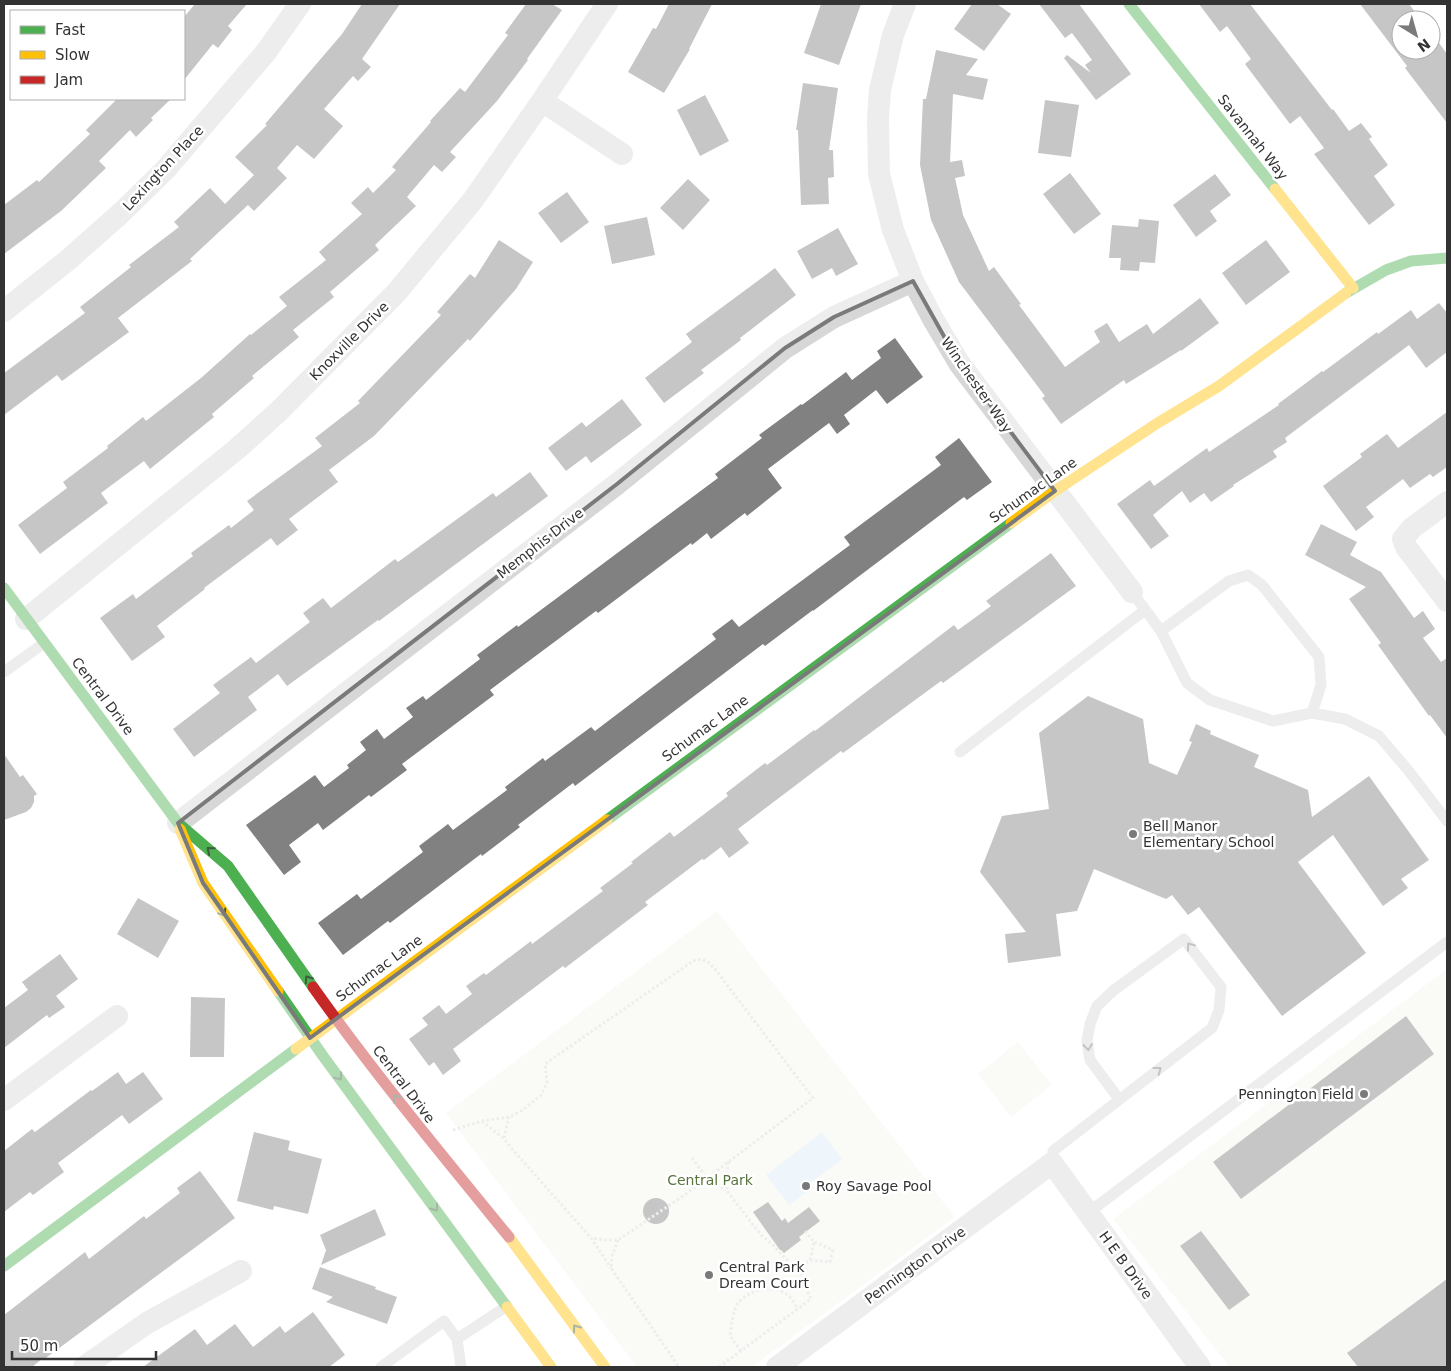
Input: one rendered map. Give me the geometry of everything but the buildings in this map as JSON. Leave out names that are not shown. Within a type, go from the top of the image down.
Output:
[{"type":"street","name":"Lexington Place","points":[[4,311],[68,260],[121,213],[165,170],[266,52],[300,4]]},
{"type":"street","name":"Knoxville Drive","points":[[26,619],[237,449],[278,412],[396,294],[473,200],[608,4]]},
{"type":"street","name":"Winchester Way","points":[[905,4],[893,35],[880,90],[878,118],[879,174],[893,230],[913,281],[958,363],[1132,592]]},
{"type":"street","name":"Savannah Way","points":[[1129,4],[1353,288]]},
{"type":"street","points":[[542,100],[622,154]]},
{"type":"street","name":"Schumac Lane","points":[[4,1266],[310,1038],[1055,491],[1156,424],[1219,386],[1353,288],[1386,270],[1412,261],[1447,258]]},
{"type":"street","name":"Memphis Drive","points":[[178,822],[617,484],[785,348],[834,317],[913,281]]},
{"type":"street","points":[[1447,502],[1412,528],[1403,539],[1406,548],[1447,601]]},
{"type":"street","name":"Central Drive","points":[[4,588],[178,822],[228,866],[336,1019],[426,1136],[509,1237],[605,1367]]},
{"type":"street","name":"Central Drive","points":[[178,822],[203,882],[243,942],[310,1038],[551,1367]]},
{"type":"street","points":[[4,1100],[117,1016]]},
{"type":"street","name":"H E B Drive","points":[[1052,1164],[1200,1367]]},
{"type":"street","name":"Pennington Drive","points":[[777,1367],[1052,1164]]},
{"type":"street","points":[[84,1367],[147,1323],[241,1271]]},
{"type":"lane","points":[[1160,631],[1229,581],[1248,575],[1262,586],[1319,657],[1320,685],[1312,712]]},
{"type":"lane","points":[[1132,592],[1160,631],[1187,683],[1210,700],[1273,720],[1312,712],[1346,719],[1379,736],[1447,821]]},
{"type":"lane","points":[[960,752],[1145,610]]},
{"type":"lane","points":[[4,672],[44,643]]},
{"type":"lane","points":[[1052,1164],[1053,1151],[1212,1028],[1220,1010],[1220,987],[1184,939],[1114,990],[1097,1006],[1090,1024],[1087,1041],[1090,1060],[1119,1099]]},
{"type":"lane","points":[[1088,1213],[1447,942]]},
{"type":"lane","points":[[457,1339],[507,1306]]},
{"type":"lane","points":[[381,1367],[444,1321],[457,1339],[460,1367]]},
{"type":"path","points":[[453,1130],[482,1121],[509,1117],[524,1110],[541,1095],[547,1083],[545,1064],[693,961],[701,959],[708,962],[813,1098],[702,1182],[618,1240],[591,1238]]},
{"type":"path","points":[[504,1138],[509,1117]]},
{"type":"path","points":[[482,1121],[504,1138],[591,1238],[679,1367]]},
{"type":"path","points":[[692,1158],[707,1178]]},
{"type":"path","points":[[727,1191],[726,1178],[729,1161]]},
{"type":"path","points":[[702,1182],[715,1184],[727,1191],[761,1236],[798,1269],[811,1299],[719,1367]]},
{"type":"path","points":[[806,1231],[814,1242],[833,1250],[830,1262],[810,1260]]},
{"type":"path","points":[[611,1268],[612,1256],[618,1240]]},
{"type":"path","points":[[798,1269],[810,1260],[814,1242]]},
{"type":"path","points":[[741,1351],[730,1336],[732,1319],[738,1303],[753,1292],[772,1288],[788,1296],[798,1309]]},
{"type":"highlighted area","points":[[913,281],[959,363],[1055,491],[310,1038],[203,883],[178,823],[617,484],[785,348],[834,317]]},
{"type":"green space","name":"Central Park","points":[[717,911],[955,1217],[752,1367],[637,1367],[446,1113]]},
{"type":"green space","name":"Pennington Field","points":[[1447,969],[1447,1367],[1230,1367],[1113,1219]]},
{"type":"green space","points":[[1018,1042],[1052,1085],[1011,1117],[978,1074]]},
{"type":"shaded area","points":[[822,1132],[842,1159],[804,1188],[806,1192],[789,1205],[766,1175]]},
{"type":"traffic: fast","points":[[1129,4],[1275,189]]},
{"type":"traffic: fast","points":[[1346,293],[1386,270],[1411,261],[1447,258]]},
{"type":"traffic: fast","points":[[607,820],[1011,523]]},
{"type":"traffic: fast","points":[[4,588],[178,823],[228,866],[313,987]]},
{"type":"traffic: fast","points":[[278,991],[323,1056],[507,1307]]},
{"type":"traffic: fast","points":[[4,1266],[296,1049]]},
{"type":"traffic: slow","points":[[1275,189],[1353,288]]},
{"type":"traffic: slow","points":[[1011,523],[1055,491],[1156,424],[1219,386],[1346,293]]},
{"type":"traffic: slow","points":[[296,1049],[607,820]]},
{"type":"traffic: slow","points":[[180,829],[203,883],[278,991]]},
{"type":"traffic: slow","points":[[509,1237],[605,1367]]},
{"type":"traffic: slow","points":[[507,1307],[551,1367]]},
{"type":"traffic: jam","points":[[313,987],[384,1082],[509,1237]]},
{"type":"place","name":"Bell Manor Elementary School","points":[[1133,834]]},
{"type":"place","name":"Pennington Field","points":[[1364,1094]]},
{"type":"place","name":"Roy Savage Pool","points":[[806,1186]]},
{"type":"place","name":"Central Park Dream Court","points":[[709,1275]]}]
